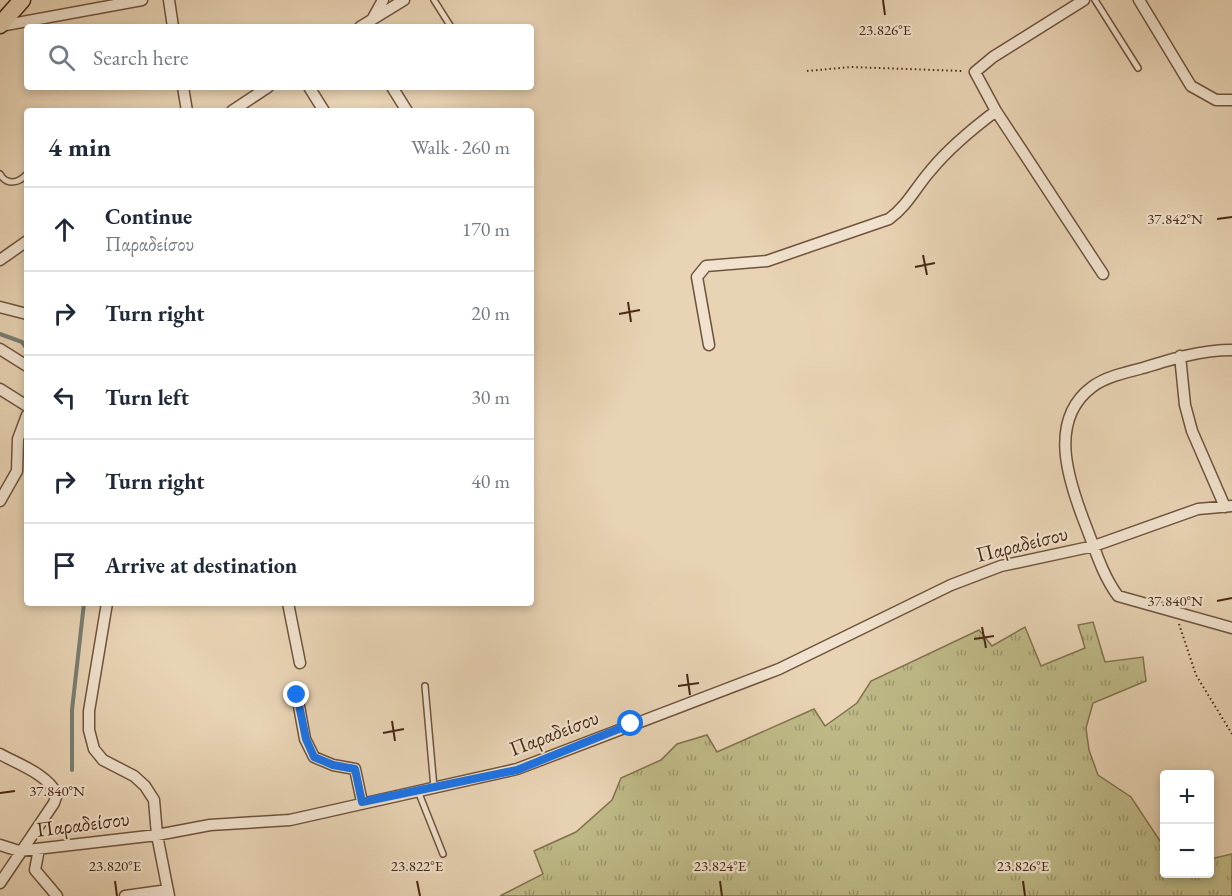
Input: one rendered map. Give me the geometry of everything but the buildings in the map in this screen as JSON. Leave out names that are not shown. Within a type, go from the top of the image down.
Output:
[{"type":"main road","points":[[0,26],[22,0]]},
{"type":"street","points":[[0,26],[142,0]]},
{"type":"street","points":[[169,0],[173,24]]},
{"type":"street","points":[[371,21],[383,0]]},
{"type":"street","points":[[366,24],[404,0]]},
{"type":"street","points":[[1084,0],[993,57],[975,72],[996,111],[1103,274]]},
{"type":"street","points":[[1139,0],[1191,86],[1216,100],[1232,100]]},
{"type":"street","points":[[184,90],[186,108]]},
{"type":"street","points":[[236,108],[264,90]]},
{"type":"street","points":[[311,90],[322,108]]},
{"type":"street","points":[[394,90],[405,108]]},
{"type":"street","points":[[709,345],[697,277],[706,266],[767,261],[889,219],[905,207],[930,171],[965,134],[996,111]]},
{"type":"street","points":[[0,260],[24,243]]},
{"type":"street","points":[[0,307],[24,313]]},
{"type":"street","points":[[0,349],[24,364]]},
{"type":"street","points":[[1232,350],[1180,356],[1093,386],[1073,405],[1067,429],[1064,462],[1094,546],[1118,596],[1232,628]]},
{"type":"street","points":[[1180,356],[1185,405],[1192,431],[1228,506]]},
{"type":"street","points":[[0,389],[24,404]]},
{"type":"street","points":[[0,501],[17,471],[18,439],[24,423]]},
{"type":"street","name":"Παραδείσου","points":[[0,845],[19,851],[157,835],[210,825],[290,820],[362,802],[517,770],[779,669],[951,585],[1001,566],[1094,546],[1198,509],[1228,506]]},
{"type":"street","points":[[106,606],[89,711],[89,730],[94,749],[103,760],[134,776],[145,786],[154,800],[157,835],[168,893],[125,896]]},
{"type":"street","points":[[289,606],[300,663]]},
{"type":"street","points":[[297,695],[306,739],[314,757],[333,765],[355,769],[362,802]]},
{"type":"street","points":[[0,754],[35,773],[57,794],[54,803],[19,851],[0,883]]},
{"type":"street","points":[[39,849],[35,870],[57,896]]},
{"type":"lane","points":[[434,0],[450,24]]},
{"type":"lane","points":[[1095,0],[1138,68]]},
{"type":"lane","points":[[0,174],[3,180],[11,183],[24,177]]},
{"type":"lane","points":[[425,686],[434,788]]},
{"type":"lane","points":[[418,791],[443,855]]},
{"type":"path","points":[[807,70],[851,67],[975,72]]},
{"type":"path","points":[[1175,613],[1197,675],[1232,734]]},
{"type":"green space","points":[[1093,622],[1105,662],[1143,657],[1146,681],[1093,703],[1086,728],[1089,750],[1098,775],[1131,797],[1160,841],[1160,878],[1214,878],[1214,858],[1232,854],[1232,896],[500,896],[543,874],[534,851],[576,832],[612,800],[621,778],[661,760],[677,744],[707,735],[717,752],[814,709],[825,726],[857,703],[871,681],[979,630],[992,646],[1025,627],[1041,666],[1085,648],[1078,625]]},
{"type":"waterway","points":[[0,334],[24,345]]},
{"type":"waterway","points":[[72,770],[72,710],[84,606]]},
{"type":"route","points":[[297,695],[306,739],[314,757],[333,765],[355,769],[362,802],[517,770],[631,724]]}]
